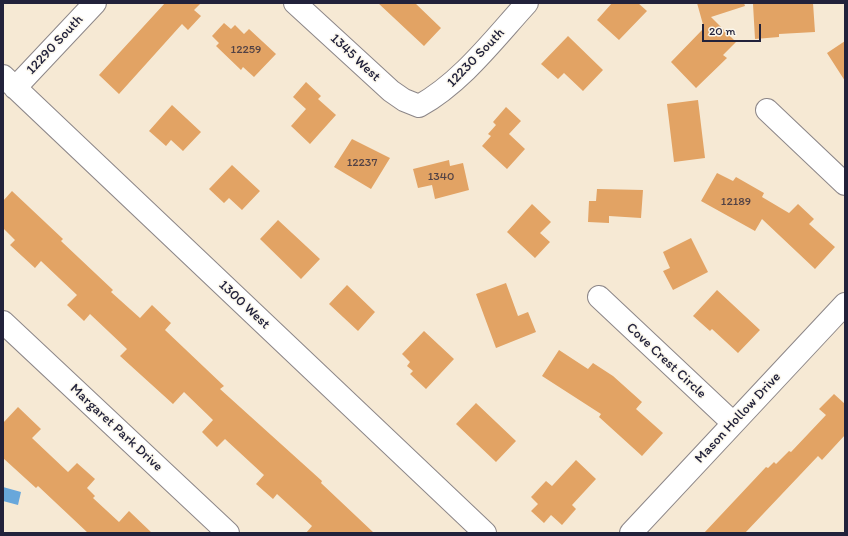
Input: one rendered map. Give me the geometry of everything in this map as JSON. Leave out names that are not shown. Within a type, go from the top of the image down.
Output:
[{"type":"street","name":"12290 South","points":[[9,82],[95,3]]},
{"type":"street","name":"1345 West","points":[[295,3],[391,91],[404,100],[419,106]]},
{"type":"street","name":"12230 South","points":[[419,106],[436,97],[451,85],[527,3]]},
{"type":"street","name":"1300 West","points":[[9,82],[485,533]]},
{"type":"street","points":[[767,110],[845,184]]},
{"type":"street","name":"Cove Crest Circle","points":[[599,298],[733,423]]},
{"type":"street","name":"Mason Hollow Drive","points":[[631,533],[845,304]]},
{"type":"street","name":"Margaret Park Drive","points":[[3,322],[228,533]]},
{"type":"water","points":[[3,487],[21,492],[18,505],[3,501]]},
{"type":"building","points":[[165,3],[201,3],[194,10],[201,16],[188,30],[182,24],[119,94],[99,75]]},
{"type":"building","points":[[378,3],[415,3],[441,28],[424,46]]},
{"type":"building","points":[[612,3],[638,3],[647,11],[619,40],[597,20]]},
{"type":"building","points":[[697,3],[744,3],[745,6],[711,17],[736,42],[723,55],[727,58],[696,88],[671,62],[704,28]]},
{"type":"building","points":[[813,3],[815,32],[779,34],[779,37],[755,39],[753,4]]},
{"type":"building","points":[[224,23],[231,29],[235,25],[244,34],[249,29],[276,54],[254,77],[243,67],[241,70],[216,46],[219,43],[212,36]]},
{"type":"building","points":[[568,36],[603,70],[583,91],[564,73],[558,79],[541,64]]},
{"type":"building","points":[[845,41],[845,81],[827,53]]},
{"type":"building","points":[[306,82],[321,96],[318,99],[336,115],[310,144],[291,126],[306,109],[293,97]]},
{"type":"building","points":[[698,100],[705,158],[674,162],[667,104]]},
{"type":"building","points":[[172,105],[201,132],[183,151],[171,140],[166,146],[149,131]]},
{"type":"building","points":[[506,107],[521,121],[509,134],[525,149],[507,169],[482,146],[491,136],[488,134],[496,125],[493,122]]},
{"type":"building","points":[[352,139],[390,158],[371,189],[334,167]]},
{"type":"building","points":[[449,160],[450,166],[463,163],[469,190],[435,199],[432,185],[418,188],[413,169]]},
{"type":"building","points":[[232,165],[260,191],[242,210],[229,198],[224,203],[209,189]]},
{"type":"building","points":[[717,173],[733,181],[736,177],[764,193],[762,197],[789,213],[798,204],[814,219],[809,224],[835,247],[815,269],[762,219],[755,231],[701,201]]},
{"type":"building","points":[[597,189],[643,190],[641,218],[609,216],[609,223],[588,222],[589,201],[596,201]]},
{"type":"building","points":[[12,191],[63,239],[61,241],[113,290],[111,292],[140,318],[152,305],[171,323],[165,330],[224,386],[220,389],[322,481],[321,483],[374,533],[306,533],[312,526],[277,494],[273,499],[256,484],[264,475],[225,439],[217,447],[202,432],[213,420],[184,392],[173,404],[120,356],[127,349],[90,314],[84,321],[67,305],[77,295],[41,261],[35,268],[10,245],[15,240],[3,228],[3,201]]},
{"type":"building","points":[[532,204],[551,222],[540,233],[550,242],[535,258],[507,232]]},
{"type":"building","points":[[278,220],[320,259],[301,279],[260,239]]},
{"type":"building","points":[[691,238],[708,272],[673,290],[663,271],[670,268],[663,252]]},
{"type":"building","points":[[506,283],[518,316],[528,312],[536,332],[496,348],[476,294]]},
{"type":"building","points":[[347,285],[375,312],[358,331],[329,304]]},
{"type":"building","points":[[717,290],[760,330],[738,353],[712,329],[710,331],[693,316]]},
{"type":"building","points":[[424,331],[454,359],[426,389],[410,374],[413,371],[407,366],[410,362],[402,354]]},
{"type":"building","points":[[559,350],[588,369],[593,363],[613,376],[642,402],[636,409],[663,433],[642,456],[599,417],[601,414],[542,376]]},
{"type":"building","points":[[834,394],[845,404],[845,435],[822,460],[818,456],[745,533],[704,533],[766,467],[768,468],[774,462],[776,464],[789,451],[791,452],[826,415],[819,409]]},
{"type":"building","points":[[476,403],[516,441],[496,462],[456,424]]},
{"type":"building","points":[[18,407],[41,429],[32,438],[68,472],[77,463],[95,479],[87,488],[95,496],[93,498],[119,522],[129,511],[152,533],[88,533],[38,486],[36,488],[3,458],[3,423]]},
{"type":"building","points":[[576,460],[596,479],[572,505],[576,509],[562,525],[551,515],[544,523],[531,511],[538,504],[531,497],[546,481],[552,486]]}]
